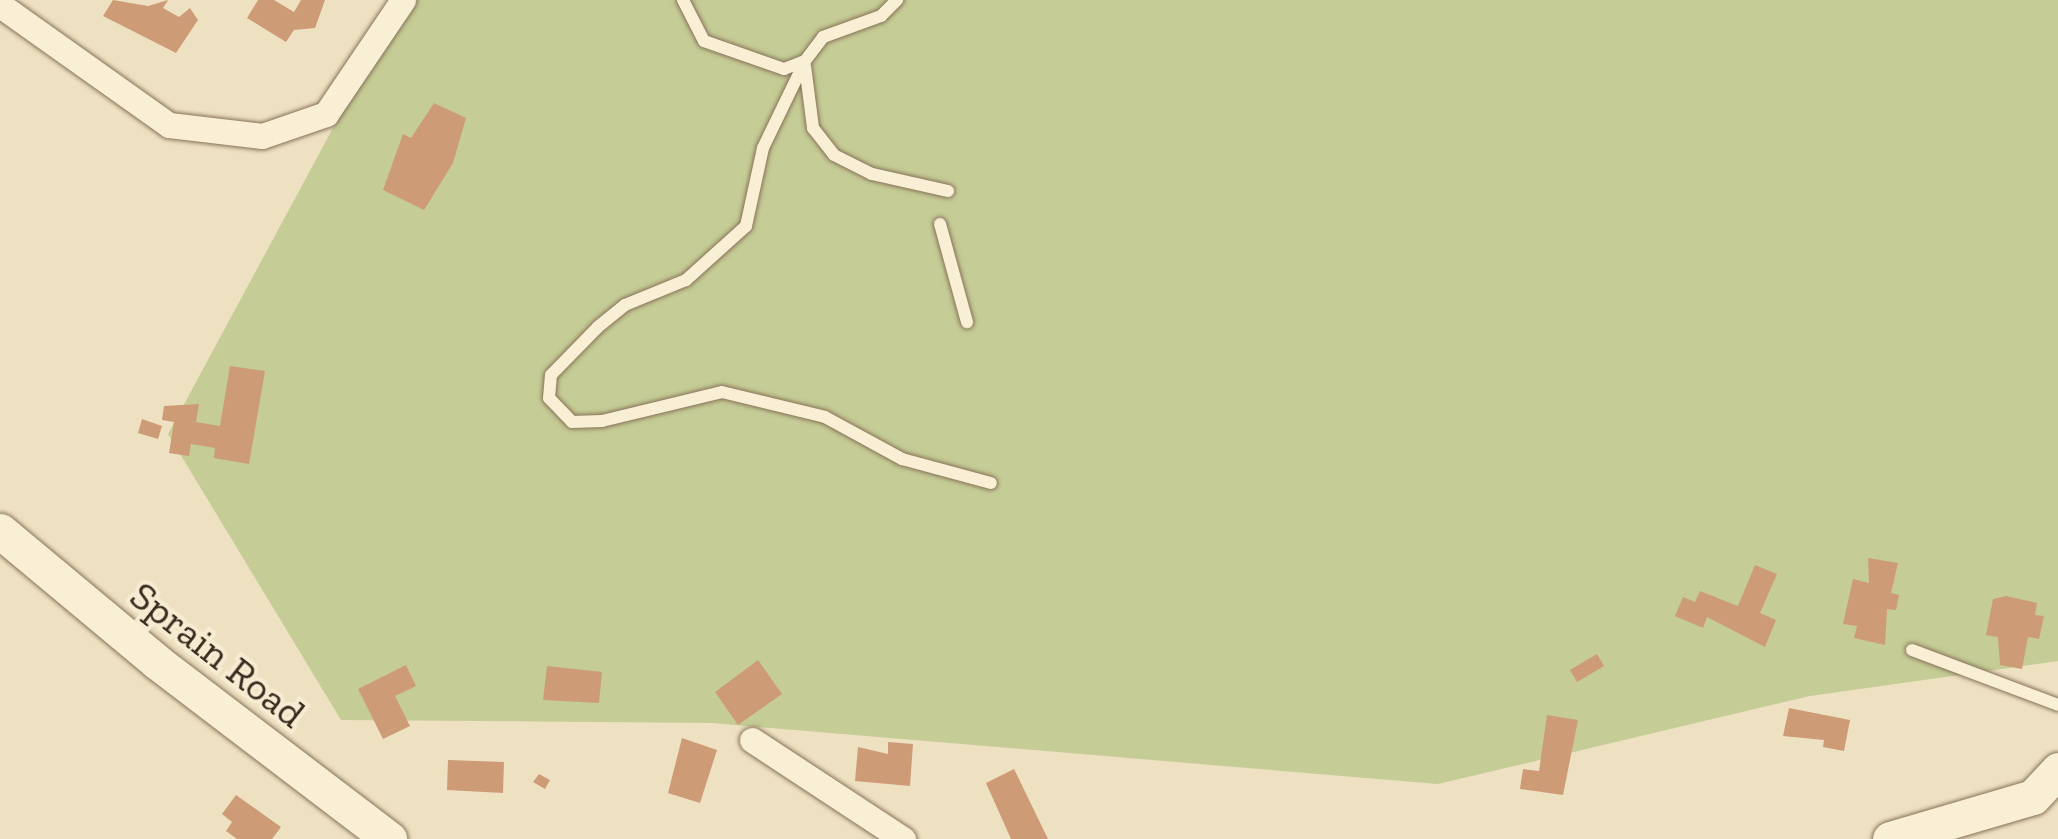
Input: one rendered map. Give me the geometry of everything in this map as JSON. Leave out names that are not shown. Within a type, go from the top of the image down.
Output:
[{"type":"street","points":[[0,5],[169,125],[262,136],[326,114],[404,0]]},
{"type":"street","name":"Sprain Road","points":[[0,531],[142,650],[389,839]]},
{"type":"street","points":[[752,740],[903,839]]},
{"type":"street","points":[[1890,839],[2033,796],[2058,770]]},
{"type":"lane","points":[[683,0],[704,41],[739,59],[784,70],[805,61]]},
{"type":"lane","points":[[898,0],[881,16],[824,36],[805,61],[764,148],[746,226],[686,280],[642,296],[598,327],[551,375],[549,398],[572,422],[722,392],[825,417],[902,459],[991,483]]},
{"type":"lane","points":[[805,61],[813,128],[834,154],[872,174],[948,191]]},
{"type":"lane","points":[[940,224],[968,322]]},
{"type":"lane","points":[[1912,650],[2058,705]]},
{"type":"green space","points":[[402,0],[2058,0],[2058,661],[1810,696],[1438,784],[711,723],[341,720],[168,434]]},
{"type":"building","points":[[113,0],[148,6],[168,0],[163,8],[179,17],[190,8],[198,20],[176,53],[103,16]]},
{"type":"building","points":[[258,0],[274,0],[294,12],[301,0],[325,0],[315,28],[294,30],[286,42],[247,18]]},
{"type":"building","points":[[434,103],[466,118],[453,163],[424,210],[383,190],[403,134],[411,138]]},
{"type":"building","points":[[230,366],[265,371],[249,464],[214,458],[215,448],[191,444],[189,456],[169,453],[174,422],[162,420],[164,406],[199,404],[196,422],[220,426]]},
{"type":"building","points":[[142,419],[162,426],[158,439],[138,433]]},
{"type":"building","points":[[1868,558],[1898,563],[1891,593],[1899,595],[1896,610],[1887,609],[1885,645],[1854,638],[1857,626],[1843,624],[1853,579],[1869,583]]},
{"type":"building","points":[[1755,565],[1777,574],[1760,613],[1776,620],[1765,647],[1707,617],[1703,628],[1675,616],[1683,597],[1695,602],[1700,591],[1738,606]]},
{"type":"building","points":[[2006,596],[2037,603],[2035,615],[2044,616],[2039,639],[2028,637],[2022,669],[2000,665],[1998,637],[1986,635],[1993,599]]},
{"type":"building","points":[[1597,654],[1604,666],[1577,682],[1570,670]]},
{"type":"building","points":[[758,660],[782,694],[738,725],[715,692]]},
{"type":"building","points":[[406,665],[416,686],[395,696],[410,726],[383,739],[358,689]]},
{"type":"building","points":[[547,666],[602,672],[599,703],[543,700]]},
{"type":"building","points":[[1789,708],[1850,720],[1844,751],[1823,747],[1824,740],[1783,736]]},
{"type":"building","points":[[1547,715],[1578,720],[1563,795],[1520,789],[1523,769],[1539,771]]},
{"type":"building","points":[[682,738],[717,750],[700,803],[668,793]]},
{"type":"building","points":[[888,742],[913,744],[910,786],[855,781],[858,747],[888,754]]},
{"type":"building","points":[[448,760],[504,762],[503,793],[447,790]]},
{"type":"building","points":[[1014,769],[1048,839],[1011,839],[986,783]]},
{"type":"building","points":[[539,774],[550,780],[545,789],[533,782]]},
{"type":"building","points":[[236,795],[281,827],[272,839],[237,839],[226,831],[232,822],[222,814]]}]
